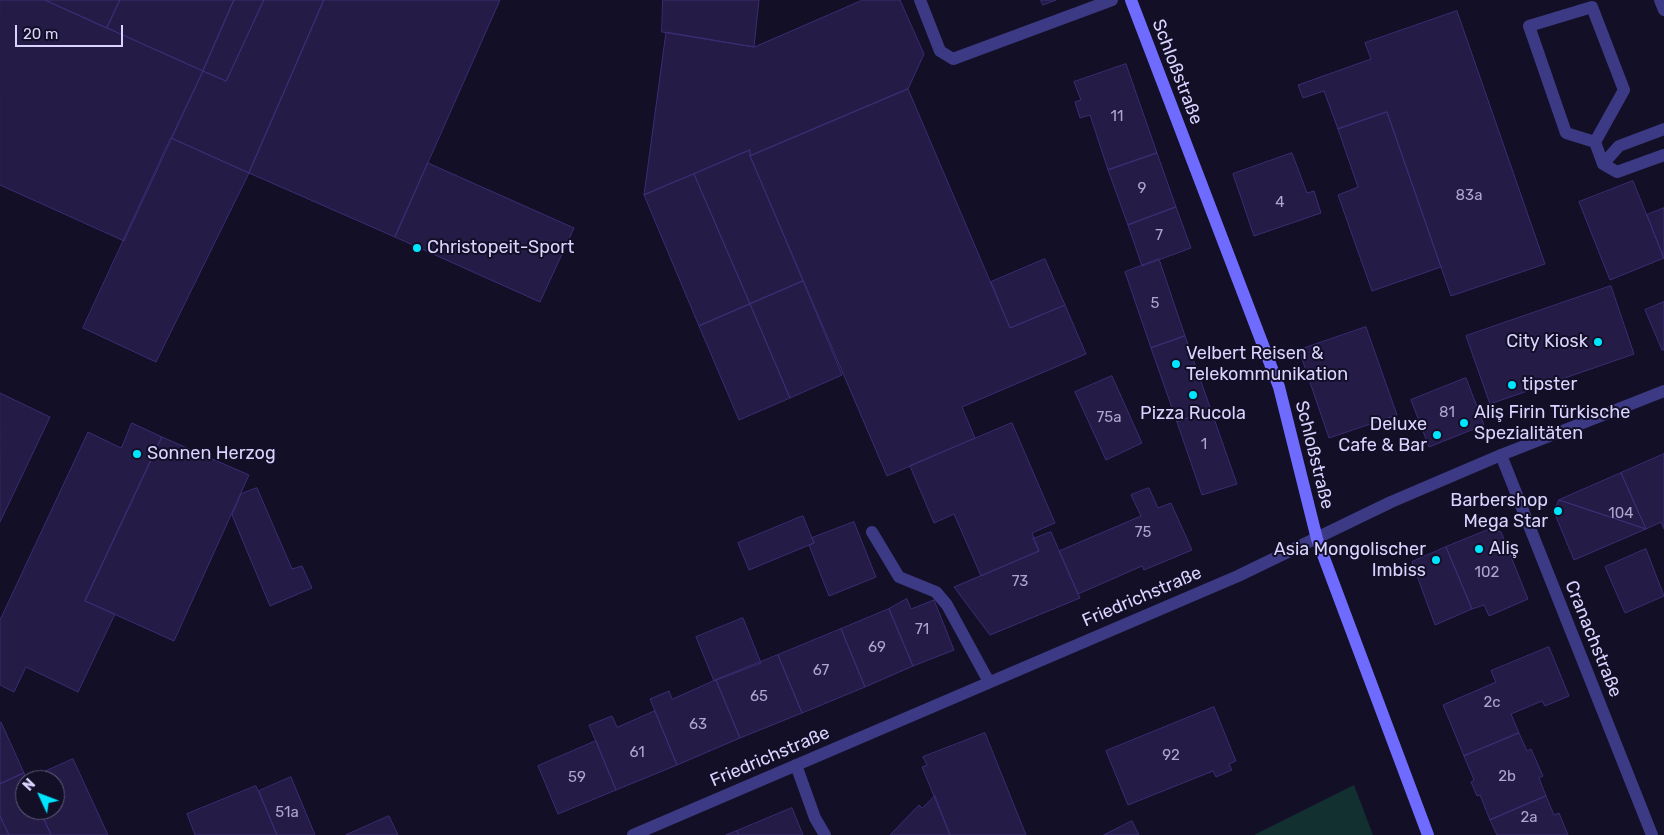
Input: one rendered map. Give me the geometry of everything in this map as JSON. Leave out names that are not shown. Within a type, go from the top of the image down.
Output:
[{"type":"main road","name":"Schloßstraße","points":[[1131,0],[1279,387],[1318,539],[1428,835]]},
{"type":"street","points":[[920,0],[940,51],[953,59],[1112,0]]},
{"type":"street","points":[[1660,0],[1664,10]]},
{"type":"street","points":[[1592,7],[1624,90],[1595,142],[1566,133],[1529,26],[1592,7]]},
{"type":"street","points":[[1604,164],[1619,146],[1664,129]]},
{"type":"street","points":[[1595,142],[1604,164],[1617,172],[1664,155]]},
{"type":"street","name":"Friedrichstraße","points":[[633,835],[1318,539],[1379,507],[1502,455],[1664,391]]},
{"type":"street","name":"Cranachstraße","points":[[1502,455],[1652,835]]},
{"type":"street","points":[[872,532],[899,577],[936,592],[947,604],[989,682]]},
{"type":"street","points":[[796,764],[816,818],[825,835]]},
{"type":"green space","points":[[1354,785],[1373,835],[1254,835]]},
{"type":"building","points":[[0,0],[45,0],[203,71],[124,241],[0,185]]},
{"type":"building","points":[[45,0],[120,0],[107,28]]},
{"type":"building","points":[[120,0],[234,0],[203,71],[107,28]]},
{"type":"building","points":[[234,0],[264,0],[226,81],[203,71]]},
{"type":"building","points":[[264,0],[324,0],[249,173],[171,138],[203,71],[226,81]]},
{"type":"building","points":[[324,0],[500,0],[395,237],[249,173]]},
{"type":"building","points":[[663,0],[759,0],[754,47],[662,32]]},
{"type":"building","points":[[863,0],[900,0],[924,54],[908,89],[750,156],[750,150],[644,195],[666,32],[754,47]]},
{"type":"building","points":[[1041,0],[1056,0],[1043,5]]},
{"type":"building","points":[[1457,11],[1545,264],[1451,296],[1387,112],[1338,129],[1324,91],[1303,98],[1298,85],[1371,59],[1365,43]]},
{"type":"building","points":[[1126,64],[1157,153],[1108,170],[1090,115],[1080,118],[1075,102],[1081,100],[1074,82]]},
{"type":"building","points":[[908,89],[1010,328],[1065,305],[1086,354],[962,407],[975,438],[887,476],[750,156]]},
{"type":"building","points":[[1387,112],[1441,267],[1372,291],[1338,195],[1358,187],[1338,129]]},
{"type":"building","points":[[171,138],[249,173],[156,362],[83,328]]},
{"type":"building","points":[[750,150],[750,156],[803,281],[750,304],[694,174]]},
{"type":"building","points":[[1157,153],[1176,207],[1128,225],[1108,170]]},
{"type":"building","points":[[1292,153],[1307,193],[1314,191],[1321,213],[1254,236],[1233,174]]},
{"type":"building","points":[[428,163],[574,228],[540,302],[395,237]]},
{"type":"building","points":[[694,174],[750,304],[699,326],[644,195]]},
{"type":"building","points":[[1633,181],[1664,258],[1610,280],[1579,202]]},
{"type":"building","points":[[1176,207],[1191,248],[1142,266],[1128,225]]},
{"type":"building","points":[[1664,208],[1664,259],[1647,215]]},
{"type":"building","points":[[1045,259],[1065,305],[1010,328],[991,282]]},
{"type":"building","points":[[1159,259],[1185,336],[1151,348],[1125,272]]},
{"type":"building","points":[[803,281],[842,375],[790,398],[750,304]]},
{"type":"building","points":[[1611,286],[1634,354],[1490,404],[1466,336]]},
{"type":"building","points":[[1664,302],[1664,350],[1662,350],[1645,310]]},
{"type":"building","points":[[750,304],[790,398],[739,420],[699,326]]},
{"type":"building","points":[[1366,327],[1397,415],[1329,438],[1299,350]]},
{"type":"building","points":[[1185,336],[1211,410],[1177,422],[1151,348]]},
{"type":"building","points":[[1112,376],[1142,443],[1106,460],[1075,392]]},
{"type":"building","points":[[1466,378],[1484,425],[1429,447],[1411,400]]},
{"type":"building","points":[[0,393],[50,417],[0,522]]},
{"type":"building","points":[[1211,410],[1237,484],[1202,495],[1177,422]]},
{"type":"building","points":[[132,423],[162,437],[85,601],[115,614],[78,692],[26,667],[14,692],[0,685],[0,620],[88,432],[121,448]]},
{"type":"building","points":[[1012,423],[1055,523],[1032,533],[1039,551],[981,576],[954,514],[934,523],[910,466]]},
{"type":"building","points":[[162,437],[249,475],[174,641],[85,601]]},
{"type":"building","points":[[1664,454],[1664,529],[1661,522],[1646,529],[1621,473]]},
{"type":"building","points":[[1621,473],[1646,529],[1559,500]]},
{"type":"building","points":[[257,488],[292,569],[302,566],[312,588],[270,606],[232,515],[241,494]]},
{"type":"building","points":[[1149,488],[1158,508],[1171,503],[1192,550],[1144,570],[1142,566],[1078,594],[1059,551],[1141,516],[1131,495]]},
{"type":"building","points":[[1559,500],[1646,529],[1574,560],[1554,512]]},
{"type":"building","points":[[803,516],[814,543],[749,570],[738,543]]},
{"type":"building","points":[[854,522],[876,577],[829,596],[809,545],[814,543],[812,538]]},
{"type":"building","points":[[1490,529],[1501,532],[1528,599],[1489,616],[1484,605],[1472,609],[1446,547]]},
{"type":"building","points":[[1051,532],[1080,598],[990,635],[954,587],[1039,551],[1033,539]]},
{"type":"building","points":[[1446,547],[1472,609],[1435,625],[1412,562]]},
{"type":"building","points":[[1646,549],[1664,596],[1625,613],[1605,567]]},
{"type":"building","points":[[907,599],[911,609],[934,600],[954,650],[913,666],[889,609]]},
{"type":"building","points":[[889,609],[913,666],[865,687],[841,629]]},
{"type":"building","points":[[743,618],[761,663],[714,681],[696,637]]},
{"type":"building","points":[[841,629],[865,687],[802,713],[778,655]]},
{"type":"building","points":[[1549,647],[1569,696],[1545,706],[1542,701],[1511,714],[1519,733],[1464,756],[1443,705],[1496,682],[1491,671]]},
{"type":"building","points":[[778,655],[802,713],[740,738],[716,680]]},
{"type":"building","points":[[716,680],[740,738],[677,765],[650,699],[669,691],[672,699]]},
{"type":"building","points":[[1214,707],[1236,761],[1229,764],[1232,770],[1216,777],[1213,771],[1128,805],[1106,751]]},
{"type":"building","points":[[655,711],[677,765],[616,790],[589,725],[612,716],[617,727]]},
{"type":"building","points":[[0,723],[23,770],[15,770],[15,777],[0,784]]},
{"type":"building","points":[[985,733],[1026,835],[950,835],[922,767],[927,765],[923,757]]},
{"type":"building","points":[[1519,733],[1527,751],[1531,749],[1543,776],[1539,778],[1546,796],[1490,820],[1480,795],[1477,796],[1471,782],[1474,780],[1464,756]]},
{"type":"building","points":[[596,741],[616,790],[558,814],[538,766]]},
{"type":"building","points":[[73,759],[108,835],[51,835],[44,820],[65,820],[65,770],[48,770]]},
{"type":"building","points":[[15,777],[15,820],[44,820],[51,835],[9,835],[0,816],[0,784]]},
{"type":"building","points":[[291,777],[315,835],[277,835],[259,791]]},
{"type":"building","points":[[256,786],[277,835],[195,835],[187,814]]},
{"type":"building","points":[[935,796],[950,835],[890,835],[919,805],[922,808]]},
{"type":"building","points":[[1546,796],[1554,815],[1559,813],[1568,835],[1497,835],[1490,820]]},
{"type":"building","points":[[792,808],[803,835],[739,835],[737,831]]},
{"type":"building","points":[[0,816],[9,835],[0,835]]},
{"type":"building","points":[[389,816],[398,835],[346,835]]},
{"type":"building","points":[[1132,821],[1139,835],[1104,835]]},
{"type":"building","points":[[737,831],[739,835],[726,835]]},
{"type":"place","name":"Christopeit-Sport","points":[[417,248]]},
{"type":"place","name":"City Kiosk","points":[[1598,342]]},
{"type":"place","name":"Velbert Reisen & Telekommunikation","points":[[1176,364]]},
{"type":"place","name":"tipster","points":[[1512,385]]},
{"type":"place","name":"Pizza Rucola","points":[[1193,395]]},
{"type":"place","name":"Aliş Firin Türkische Spezialitäten","points":[[1464,423]]},
{"type":"place","name":"Deluxe Cafe & Bar","points":[[1437,435]]},
{"type":"place","name":"Sonnen Herzog","points":[[137,454]]},
{"type":"place","name":"Barbershop Mega Star","points":[[1558,511]]},
{"type":"place","name":"Aliş","points":[[1479,549]]},
{"type":"place","name":"Asia Mongolischer Imbiss","points":[[1436,560]]}]
